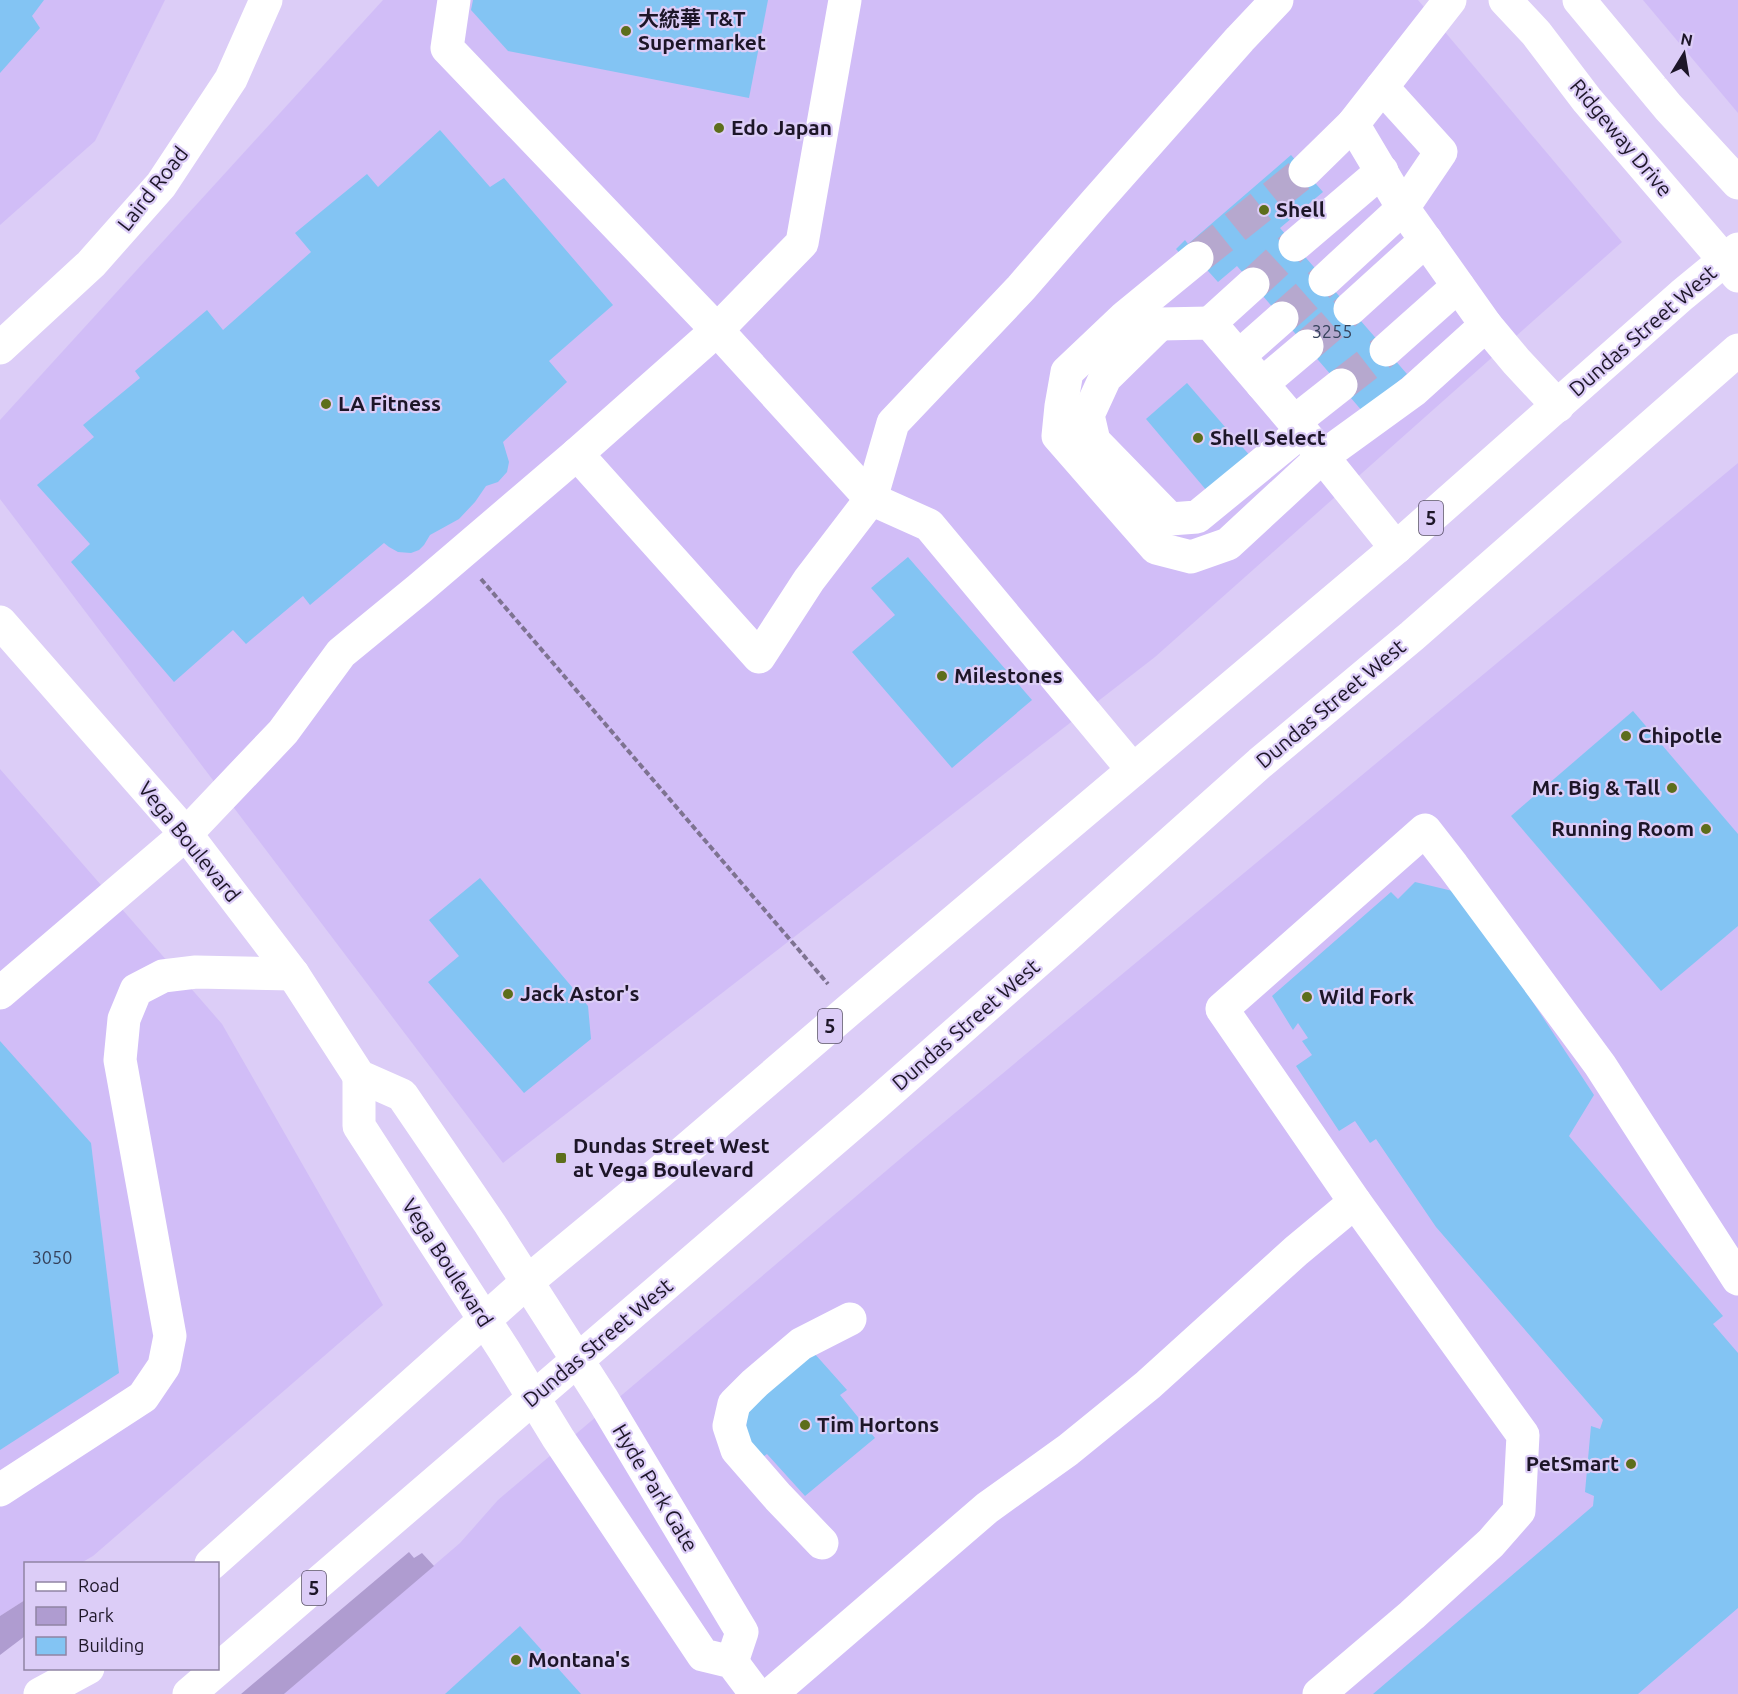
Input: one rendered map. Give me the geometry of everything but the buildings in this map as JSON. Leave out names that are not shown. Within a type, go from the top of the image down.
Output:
[{"type":"main road","name":"Laird Road","points":[[5,334],[91,264],[161,185],[231,79],[266,0]]},
{"type":"main road","points":[[454,0],[447,48],[717,330],[871,499],[929,525],[1133,770]]},
{"type":"main road","points":[[0,993],[186,834],[283,732],[341,653],[460,554],[717,330],[802,243],[845,0]]},
{"type":"main road","points":[[577,453],[759,657],[809,580],[871,499],[893,423],[1022,288],[1277,0]]},
{"type":"main road","points":[[1305,171],[1353,124],[1450,0]]},
{"type":"main road","name":"Ridgeway Drive","points":[[1505,0],[1536,33],[1587,100],[1733,262]]},
{"type":"main road","points":[[1579,0],[1668,107],[1738,183]]},
{"type":"main road","points":[[1325,280],[1403,208],[1441,152],[1382,87]]},
{"type":"main road","points":[[1353,124],[1403,208],[1486,325],[1558,406]]},
{"type":"main road","points":[[1295,245],[1382,171]]},
{"type":"main road","points":[[1350,309],[1426,240]]},
{"type":"main road","points":[[1197,258],[1125,317],[1067,372],[1060,406],[1058,436],[1156,548],[1191,557],[1228,544],[1322,457],[1413,391],[1486,325]]},
{"type":"main road","name":"Dundas Street West","points":[[212,1562],[527,1282],[1396,548],[1682,295],[1733,262]]},
{"type":"main road","points":[[1125,317],[1160,324],[1210,323],[1253,284]]},
{"type":"main road","points":[[1386,350],[1458,286]]},
{"type":"main road","points":[[1239,356],[1282,318]]},
{"type":"main road","points":[[1210,323],[1298,426],[1396,548]]},
{"type":"main road","points":[[1160,324],[1105,378],[1088,414],[1094,441],[1170,519],[1197,517],[1341,385]]},
{"type":"main road","points":[[1262,384],[1307,346]]},
{"type":"main road","name":"Dundas Street West","points":[[219,1668],[872,1107],[1260,763],[1412,636],[1738,350]]},
{"type":"main road","name":"Vega Boulevard","points":[[0,622],[186,834],[293,974],[359,1076],[359,1126],[533,1398]]},
{"type":"main road","points":[[1319,1694],[1491,1544],[1519,1511],[1523,1435],[1355,1202],[1222,1009],[1425,830],[1600,1065],[1738,1279]]},
{"type":"main road","points":[[0,1490],[143,1397],[164,1366],[170,1336],[120,1060],[123,1019],[136,990],[163,976],[196,972],[293,974]]},
{"type":"main road","points":[[359,1076],[402,1095],[527,1282]]},
{"type":"main road","points":[[771,1694],[987,1508],[1068,1450],[1149,1385],[1296,1251],[1355,1202]]},
{"type":"main road","name":"Hyde Park Gate","points":[[527,1282],[742,1632],[732,1662]]},
{"type":"main road","points":[[822,1544],[737,1450],[729,1426],[734,1404],[756,1383],[801,1344],[850,1320]]},
{"type":"main road","points":[[533,1398],[703,1655],[732,1662],[756,1694]]},
{"type":"main road","points":[[40,1694],[85,1670]]},
{"type":"main road","points":[[61,1694],[87,1670]]},
{"type":"main road","name":"Dundas Street West","points":[[189,1694],[217,1670]]},
{"type":"path","points":[[460,554],[849,1010]]},
{"type":"shaded area","points":[[0,0],[165,0],[95,141],[0,225]]},
{"type":"shaded area","points":[[383,0],[1418,0],[1622,242],[1155,657],[503,1163],[0,499],[0,420]]},
{"type":"shaded area","points":[[1643,0],[1738,0],[1738,113]]},
{"type":"shaded area","points":[[1738,463],[1738,1694],[284,1694],[460,1543],[498,1500],[926,1137]]},
{"type":"shaded area","points":[[0,769],[222,1024],[383,1305],[93,1556],[83,1562],[24,1562],[24,1601],[0,1616]]},
{"type":"green space","points":[[409,1552],[414,1558],[422,1553],[434,1566],[284,1694],[241,1694]]},
{"type":"green space","points":[[24,1601],[24,1637],[0,1655],[0,1616]]},
{"type":"tunnel","points":[[1197,258],[1305,171]]},
{"type":"tunnel","points":[[1253,284],[1295,245]]},
{"type":"tunnel","points":[[1282,318],[1325,280]]},
{"type":"tunnel","points":[[1307,346],[1350,309]]},
{"type":"tunnel","points":[[1341,385],[1386,350]]},
{"type":"place","name":"大統華 T&T Supermarket","points":[[626,31]]},
{"type":"place","name":"Edo Japan","points":[[719,128]]},
{"type":"place","name":"Shell","points":[[1264,210]]},
{"type":"place","name":"LA Fitness","points":[[326,404]]},
{"type":"place","name":"Shell Select","points":[[1198,438]]},
{"type":"place","name":"Milestones","points":[[942,676]]},
{"type":"place","name":"Chipotle","points":[[1626,736]]},
{"type":"place","name":"Mr. Big & Tall","points":[[1672,788]]},
{"type":"place","name":"Running Room","points":[[1706,829]]},
{"type":"place","name":"Jack Astor's","points":[[508,994]]},
{"type":"place","name":"Wild Fork","points":[[1307,997]]},
{"type":"place","name":"Dundas Street West at Vega Boulevard","points":[[561,1158]]},
{"type":"place","name":"Tim Hortons","points":[[805,1425]]},
{"type":"place","name":"PetSmart","points":[[1631,1464]]},
{"type":"place","name":"Montana's","points":[[516,1660]]}]
